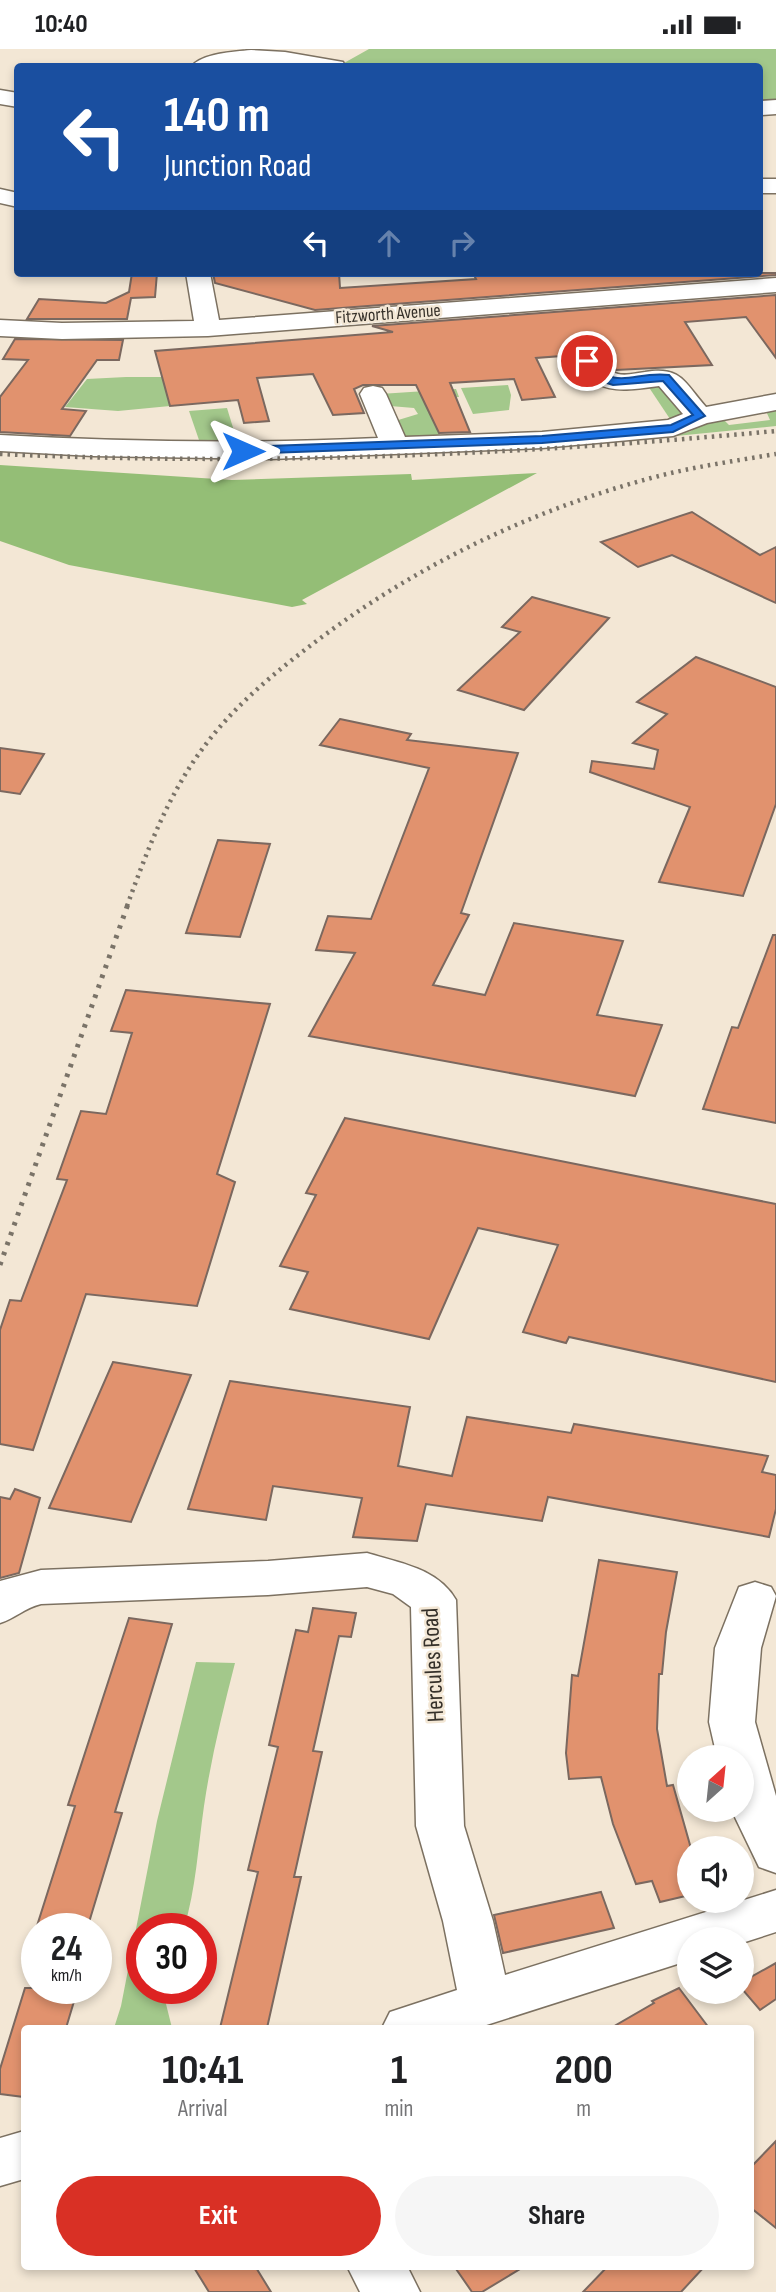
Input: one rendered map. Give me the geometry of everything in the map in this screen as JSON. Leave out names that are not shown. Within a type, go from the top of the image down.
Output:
[{"type":"street","points":[[212,63],[255,55],[287,57],[316,63]]},
{"type":"street","points":[[199,277],[208,328]]},
{"type":"street","name":"Fitzworth Avenue","points":[[0,328],[62,331],[208,328],[776,285]]},
{"type":"street","points":[[587,361],[598,376],[613,382],[665,377],[700,416]]},
{"type":"street","points":[[373,394],[395,447]]},
{"type":"street","points":[[0,443],[93,448],[271,451],[542,440],[673,428],[700,416],[776,402]]},
{"type":"street","points":[[93,448],[106,418]]},
{"type":"street","name":"Hercules Road","points":[[0,1606],[9,1595],[41,1587],[268,1578],[367,1570],[408,1582],[433,1600],[440,1826],[468,1921],[485,2002]]},
{"type":"street","points":[[738,1745],[732,1722],[738,1648],[755,1599]]},
{"type":"street","points":[[754,1803],[776,1853]]},
{"type":"street","points":[[417,2025],[776,1911]]},
{"type":"street","points":[[0,2162],[21,2156]]},
{"type":"street","points":[[378,2270],[392,2292]]},
{"type":"green space","points":[[369,49],[776,49],[776,99],[763,100],[763,63],[344,63]]},
{"type":"green space","points":[[164,377],[170,406],[118,411],[65,407],[87,379]]},
{"type":"green space","points":[[646,383],[659,384],[685,413],[670,419]]},
{"type":"green space","points":[[508,385],[511,395],[509,410],[473,414],[461,388]]},
{"type":"green space","points":[[456,389],[459,397],[428,399],[432,419],[442,439],[405,442],[395,421],[418,414],[414,408],[390,406],[380,394]]},
{"type":"green space","points":[[776,406],[776,426],[676,436],[691,431],[698,424],[723,419],[729,425],[770,420],[766,411]]},
{"type":"green space","points":[[227,408],[238,444],[200,443],[189,411]]},
{"type":"green space","points":[[0,465],[232,480],[411,474],[412,480],[537,473],[302,600],[307,604],[292,607],[69,565],[0,541]]},
{"type":"green space","points":[[196,1662],[235,1663],[210,1770],[188,1913],[139,1913],[157,1821]]},
{"type":"green space","points":[[126,1980],[126,2004],[166,2004],[171,2025],[115,2025]]},
{"type":"building","points":[[763,273],[776,273],[763,276]]},
{"type":"building","points":[[131,277],[157,277],[155,297],[131,298],[127,319],[27,319],[39,299],[106,303],[129,292]]},
{"type":"building","points":[[214,277],[339,277],[340,288],[476,279],[475,277],[750,277],[315,310],[215,283]]},
{"type":"building","points":[[776,295],[776,358],[746,317],[685,322],[712,365],[616,370],[586,350],[575,355],[536,358],[555,397],[522,400],[514,379],[450,383],[470,432],[439,433],[416,385],[363,385],[354,389],[364,413],[333,415],[313,374],[257,378],[269,421],[244,423],[238,400],[170,406],[155,351],[393,332],[372,326]]},
{"type":"building","points":[[15,339],[123,340],[119,360],[97,360],[62,409],[86,411],[70,436],[0,432],[0,397],[28,360],[3,359]]},
{"type":"building","points":[[692,512],[760,555],[776,547],[776,603],[672,555],[638,567],[601,542]]},
{"type":"building","points":[[532,597],[609,618],[524,710],[458,690],[520,632],[502,627]]},
{"type":"building","points":[[696,657],[776,687],[776,804],[743,896],[659,882],[690,807],[590,772],[592,761],[654,769],[658,750],[633,743],[667,714],[637,702]]},
{"type":"building","points":[[340,719],[411,734],[407,740],[518,753],[461,913],[469,915],[433,985],[485,995],[514,923],[623,941],[597,1015],[662,1025],[635,1096],[309,1036],[355,953],[316,950],[328,916],[371,919],[429,768],[320,745]]},
{"type":"building","points":[[0,748],[44,754],[20,794],[0,791]]},
{"type":"building","points":[[218,840],[270,844],[240,937],[186,933]]},
{"type":"building","points":[[773,935],[776,935],[776,1123],[703,1109],[732,1027],[738,1028]]},
{"type":"building","points":[[126,990],[270,1004],[217,1174],[235,1182],[197,1306],[86,1294],[33,1450],[0,1444],[0,1330],[10,1300],[21,1301],[67,1180],[57,1179],[81,1111],[106,1114],[132,1033],[111,1031]]},
{"type":"building","points":[[345,1118],[776,1204],[776,1382],[569,1337],[566,1343],[523,1332],[558,1245],[478,1228],[429,1339],[290,1309],[308,1272],[280,1266],[316,1195],[306,1193]]},
{"type":"building","points":[[113,1362],[191,1375],[131,1522],[49,1508]]},
{"type":"building","points":[[230,1381],[410,1407],[398,1466],[452,1476],[467,1417],[571,1433],[574,1424],[768,1456],[762,1472],[776,1475],[776,1509],[769,1537],[548,1497],[542,1521],[426,1504],[417,1541],[353,1537],[362,1498],[273,1486],[266,1520],[188,1509]]},
{"type":"building","points":[[15,1489],[40,1498],[19,1573],[0,1578],[0,1497],[10,1499]]},
{"type":"building","points":[[599,1560],[677,1572],[666,1632],[662,1674],[659,1674],[657,1729],[667,1786],[673,1785],[677,1799],[677,1822],[683,1822],[687,1836],[677,1836],[677,1898],[660,1902],[652,1881],[636,1884],[613,1824],[601,1777],[569,1779],[566,1753],[572,1675],[578,1676]]},
{"type":"building","points":[[313,1608],[356,1613],[351,1637],[339,1636],[313,1751],[322,1752],[294,1877],[301,1877],[268,2025],[221,2025],[258,1872],[248,1870],[278,1747],[269,1745],[296,1630],[308,1632]]},
{"type":"building","points":[[129,1618],[172,1624],[115,1812],[122,1813],[92,1913],[41,1913],[75,1806],[68,1805]]},
{"type":"building","points":[[601,1892],[614,1928],[503,1953],[494,1915]]},
{"type":"building","points":[[776,1963],[776,1999],[760,2010],[754,2003],[754,1975]]},
{"type":"building","points":[[677,1989],[677,2004],[691,2004],[707,2025],[616,2025],[654,2003],[652,2001]]},
{"type":"building","points":[[21,2001],[21,2004],[73,2004],[67,2025],[21,2025],[21,2097],[0,2094],[0,2069]]},
{"type":"building","points":[[776,2141],[776,2228],[754,2210],[754,2164]]},
{"type":"building","points":[[195,2270],[257,2270],[271,2292],[209,2292]]},
{"type":"building","points":[[457,2270],[518,2270],[482,2292],[472,2292]]},
{"type":"building","points":[[604,2270],[701,2270],[681,2292],[583,2292]]},
{"type":"railway","points":[[0,454],[195,459],[388,456],[582,446],[776,431]]},
{"type":"railway","points":[[127,906],[169,804],[203,748],[255,691],[352,615],[392,589],[475,544],[561,507],[666,474],[776,454]]},
{"type":"railway","points":[[0,1265],[128,904]]},
{"type":"route","points":[[243,451],[542,440],[673,428],[700,416],[665,377],[613,382],[598,376],[587,361]]}]
